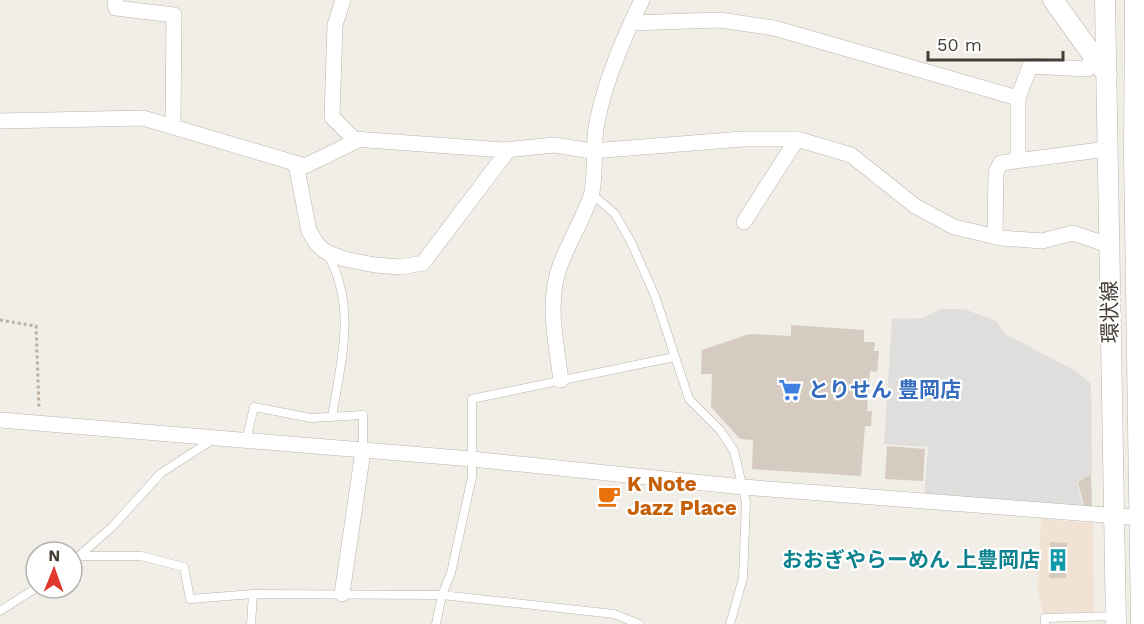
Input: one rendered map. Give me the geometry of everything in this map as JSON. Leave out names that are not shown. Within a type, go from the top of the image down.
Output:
[{"type":"street","points":[[115,0],[116,8],[174,15],[173,125]]},
{"type":"street","points":[[343,0],[335,25],[332,117],[354,139],[509,149],[554,145],[592,151],[743,139],[797,139],[851,155],[915,206],[954,227],[995,237],[1042,241],[1073,233],[1108,245]]},
{"type":"street","points":[[561,380],[553,313],[555,284],[560,264],[591,194],[592,151],[599,110],[631,23],[642,0]]},
{"type":"street","points":[[1053,0],[1139,119]]},
{"type":"street","name":"環状線","points":[[1105,0],[1108,245],[1116,516],[1116,620]]},
{"type":"street","name":"環状線","points":[[1135,0],[1139,119],[1141,624]]},
{"type":"street","points":[[631,23],[720,20],[774,28],[1018,98]]},
{"type":"street","points":[[1018,159],[1018,98],[1030,66],[1088,69],[1093,55]]},
{"type":"street","points":[[0,121],[143,118],[173,125],[305,166],[358,140]]},
{"type":"street","points":[[744,222],[797,139]]},
{"type":"street","points":[[296,164],[309,231],[317,244],[326,252],[344,259],[401,267],[423,263],[509,149]]},
{"type":"street","points":[[995,237],[996,172],[1001,163],[1107,149]]},
{"type":"street","points":[[0,420],[472,459],[743,487],[1142,518]]},
{"type":"street","points":[[342,594],[363,451]]},
{"type":"lane","points":[[591,194],[615,214],[631,242],[655,296],[689,399],[720,430],[734,451],[746,502],[743,578],[730,624]]},
{"type":"lane","points":[[326,252],[340,277],[346,312],[332,417]]},
{"type":"lane","points":[[436,624],[442,595],[451,573],[472,477],[472,399],[674,357]]},
{"type":"lane","points":[[246,441],[254,407],[292,416],[363,416],[363,451]]},
{"type":"lane","points":[[84,552],[112,527],[160,473],[215,438]]},
{"type":"lane","points":[[84,556],[141,556],[184,567],[190,599],[253,594],[442,595],[614,614],[639,624]]},
{"type":"lane","points":[[251,624],[253,594]]},
{"type":"lane","points":[[0,611],[24,596]]},
{"type":"lane","points":[[1045,624],[1045,618],[1116,620]]},
{"type":"path","points":[[0,320],[36,326],[39,423]]},
{"type":"shaded area","points":[[940,309],[964,309],[996,321],[1005,334],[1076,371],[1091,384],[1092,473],[1077,482],[1083,508],[924,496],[928,447],[884,444],[892,319],[922,318]]},
{"type":"shaded area","points":[[1041,519],[1093,523],[1094,612],[1043,613],[1038,590]]},
{"type":"building","name":"とりせん 豊岡店","points":[[791,325],[864,330],[864,342],[875,342],[874,351],[879,351],[877,372],[870,371],[867,411],[872,411],[871,426],[865,426],[861,476],[752,469],[753,440],[740,439],[711,407],[712,374],[701,374],[702,350],[749,334],[791,336]]},
{"type":"building","points":[[887,446],[925,449],[923,481],[885,479]]},
{"type":"building","points":[[1091,474],[1092,508],[1084,507],[1078,482]]},
{"type":"building","name":"おおぎやらーめん 上豊岡店","points":[[1050,542],[1067,543],[1066,578],[1049,578]]},
{"type":"place","name":"とりせん 豊岡店","points":[[790,390]]},
{"type":"place","name":"K Note Jazz Place","points":[[609,496]]},
{"type":"place","name":"おおぎやらーめん 上豊岡店","points":[[1058,560]]}]
